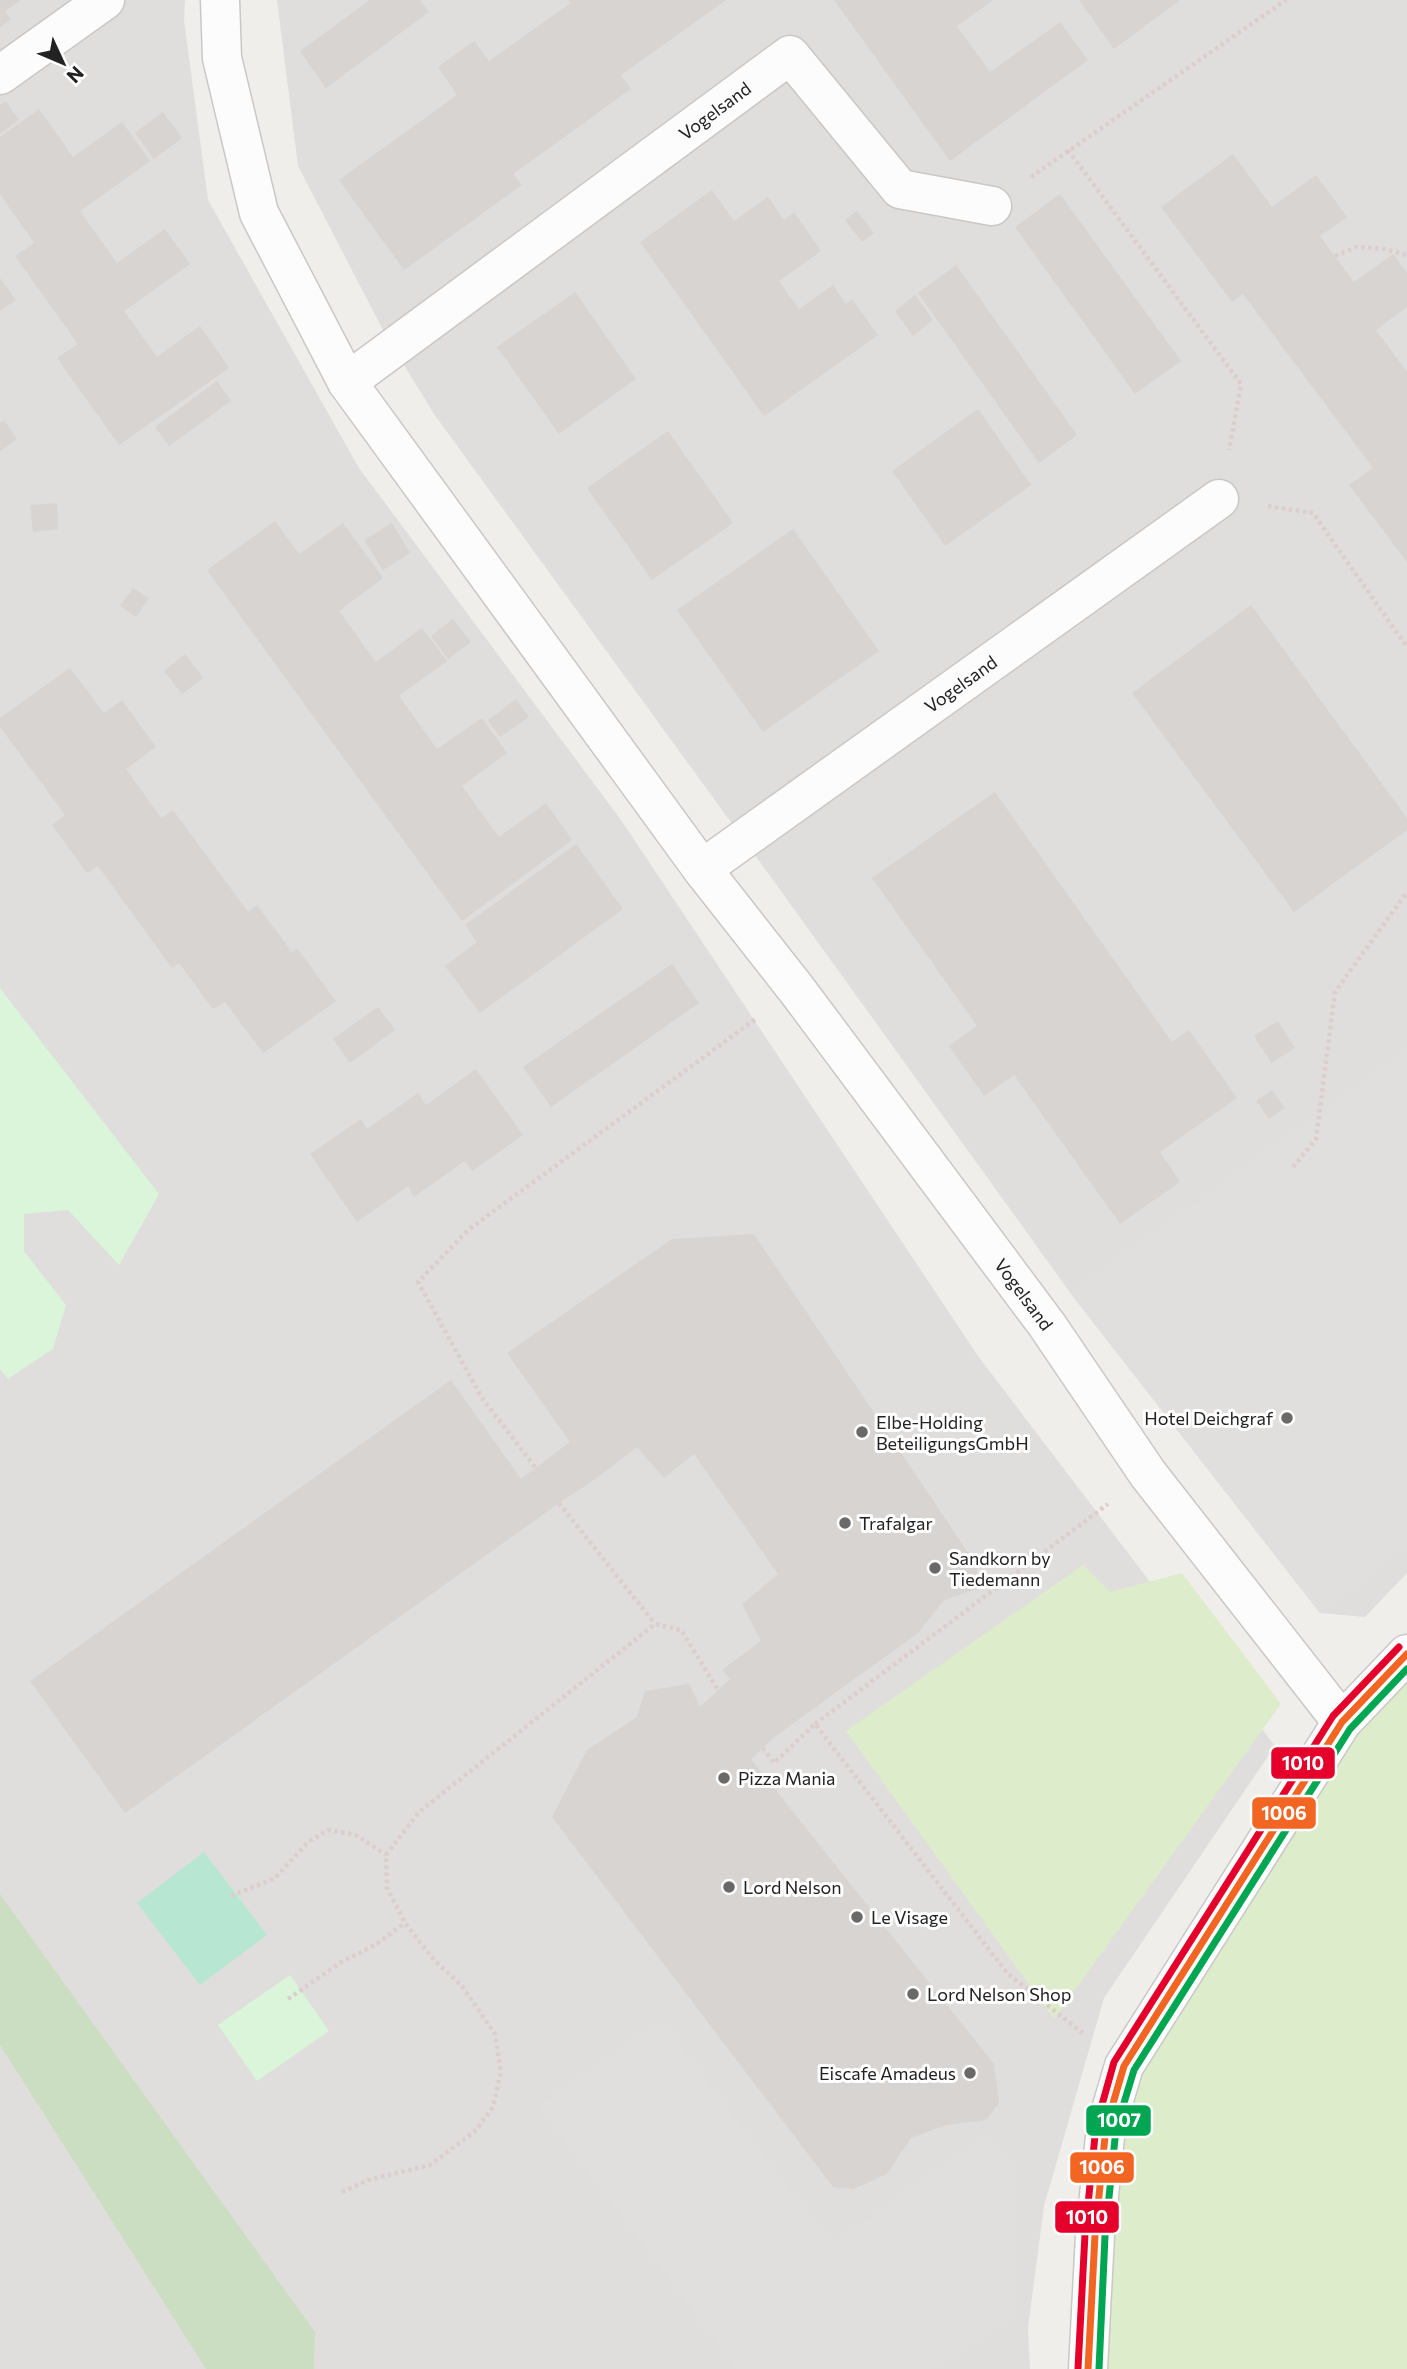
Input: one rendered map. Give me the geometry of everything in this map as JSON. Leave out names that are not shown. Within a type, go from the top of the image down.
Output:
[{"type":"street","points":[[0,75],[105,0]]},
{"type":"street","name":"Vogelsand","points":[[220,0],[222,58],[259,213],[347,382],[702,869],[797,990],[1047,1325],[1148,1474],[1342,1723]]},
{"type":"street","name":"Vogelsand","points":[[347,382],[790,55],[900,189],[992,206]]},
{"type":"street","name":"Vogelsand","points":[[702,869],[1219,499]]},
{"type":"street","points":[[1088,2369],[1095,2235],[1106,2127],[1124,2066],[1342,1723],[1407,1654]]},
{"type":"path","points":[[992,206],[1068,150],[1286,0]]},
{"type":"path","points":[[1068,150],[1241,384],[1219,499],[1313,513],[1407,647]]},
{"type":"path","points":[[1335,256],[1356,247],[1384,248],[1407,255]]},
{"type":"path","points":[[1293,1167],[1316,1139],[1335,992],[1407,892]]},
{"type":"path","points":[[535,1467],[482,1398],[418,1282],[468,1230],[797,990]]},
{"type":"path","points":[[763,1748],[774,1763],[815,1724],[1148,1474]]},
{"type":"path","points":[[559,1503],[654,1624],[681,1630],[718,1690]]},
{"type":"path","points":[[342,2192],[368,2180],[430,2165],[474,2132],[493,2106],[501,2072],[495,2034],[462,1986],[435,1961],[405,1923],[387,1888],[386,1855],[419,1812],[654,1624]]},
{"type":"path","points":[[815,1724],[1008,1974],[1124,2066]]},
{"type":"path","points":[[231,1896],[275,1878],[308,1842],[328,1830],[356,1835],[386,1855]]},
{"type":"path","points":[[288,1999],[343,1961],[375,1945],[405,1923]]},
{"type":"shaded area","points":[[0,0],[185,0],[184,20],[208,200],[359,468],[621,820],[978,1356],[1275,1746],[1104,1998],[1044,2206],[1028,2328],[1030,2369],[0,2369]]},
{"type":"shaded area","points":[[277,0],[1407,0],[1407,1573],[1365,1617],[1320,1613],[1071,1294],[434,414],[384,332],[298,166]]},
{"type":"shaded area","name":"Hotel Deichgraf","points":[[1407,1052],[1407,1542],[1320,1613],[1071,1294]]},
{"type":"shaded area","points":[[661,2022],[832,2245],[983,2139],[1016,2172],[1015,2312],[934,2369],[737,2369],[539,2106]]},
{"type":"green space","points":[[0,988],[159,1194],[119,1265],[68,1210],[24,1214],[24,1251],[66,1305],[53,1349],[8,1379],[0,1369]]},
{"type":"green space","points":[[1083,1565],[1110,1592],[1182,1573],[1281,1704],[1054,2019],[846,1731]]},
{"type":"green space","points":[[1407,1654],[1407,2369],[1088,2369],[1106,2127]]},
{"type":"green space","points":[[204,1852],[267,1935],[200,1985],[137,1903]]},
{"type":"green space","points":[[0,1894],[315,2332],[314,2369],[206,2369],[0,2045]]},
{"type":"green space","points":[[290,1975],[329,2031],[257,2081],[218,2025]]},
{"type":"building","points":[[0,0],[21,0],[5,11],[11,19],[0,27]]},
{"type":"building","points":[[370,0],[420,0],[429,12],[326,88],[300,51]]},
{"type":"building","points":[[568,0],[726,0],[621,75],[631,89],[513,174],[522,185],[404,270],[339,180],[457,95],[438,67],[474,41],[489,61],[571,3]]},
{"type":"building","points":[[834,0],[993,0],[957,26],[990,72],[1060,22],[1088,60],[950,161]]},
{"type":"building","points":[[1079,0],[1180,0],[1114,49]]},
{"type":"building","points":[[6,101],[19,120],[0,134],[0,105]]},
{"type":"building","points":[[39,109],[73,157],[122,122],[150,161],[80,211],[117,263],[165,229],[190,264],[124,311],[157,357],[200,326],[229,368],[119,445],[57,358],[78,344],[15,256],[34,243],[0,194],[0,137]]},
{"type":"building","points":[[163,112],[182,138],[154,159],[135,133]]},
{"type":"building","points":[[1233,154],[1272,207],[1316,175],[1347,217],[1320,236],[1354,282],[1393,254],[1407,273],[1407,307],[1376,330],[1407,372],[1407,562],[1349,485],[1373,468],[1243,294],[1232,302],[1161,207]]},
{"type":"building","points":[[712,190],[734,221],[768,197],[784,220],[794,212],[821,251],[779,281],[799,309],[833,285],[846,304],[852,299],[878,335],[764,416],[640,242]]},
{"type":"building","points":[[1060,194],[1181,361],[1135,394],[1015,227]]},
{"type":"building","points":[[857,211],[874,233],[862,242],[845,220]]},
{"type":"building","points":[[956,265],[1077,435],[1039,463],[918,293]]},
{"type":"building","points":[[0,278],[16,300],[0,311]]},
{"type":"building","points":[[575,292],[636,379],[559,434],[497,347]]},
{"type":"building","points":[[915,295],[933,320],[913,336],[895,311]]},
{"type":"building","points":[[217,381],[231,401],[169,446],[155,427]]},
{"type":"building","points":[[978,409],[1031,485],[945,546],[892,471]]},
{"type":"building","points":[[4,420],[17,439],[0,451],[0,423]]},
{"type":"building","points":[[668,431],[733,523],[652,580],[587,488]]},
{"type":"building","points":[[57,503],[58,529],[33,532],[30,505]]},
{"type":"building","points":[[275,521],[299,554],[343,523],[383,578],[339,611],[376,662],[422,628],[447,661],[399,696],[437,749],[482,718],[507,753],[462,786],[499,837],[546,803],[572,840],[462,921],[207,570]]},
{"type":"building","points":[[392,523],[410,553],[383,570],[364,540]]},
{"type":"building","points":[[793,529],[879,651],[763,732],[677,610]]},
{"type":"building","points":[[133,588],[149,598],[136,617],[120,606]]},
{"type":"building","points":[[1251,605],[1407,818],[1407,830],[1294,912],[1132,693]]},
{"type":"building","points":[[453,619],[471,642],[448,659],[431,636]]},
{"type":"building","points":[[185,654],[203,678],[182,694],[164,671]]},
{"type":"building","points":[[70,668],[104,713],[122,700],[156,747],[126,769],[161,818],[173,810],[248,912],[257,905],[292,952],[297,948],[336,1001],[263,1053],[225,1002],[213,1009],[179,963],[172,968],[98,866],[87,873],[52,825],[65,815],[0,727],[0,718]]},
{"type":"building","points":[[516,699],[529,717],[500,737],[488,720]]},
{"type":"building","points":[[995,792],[1172,1042],[1189,1030],[1237,1098],[1160,1152],[1180,1182],[1120,1224],[1014,1075],[984,1096],[949,1046],[977,1026],[872,878]]},
{"type":"building","points":[[576,844],[623,909],[480,1013],[445,966],[477,942],[465,925]]},
{"type":"building","points":[[672,964],[699,1003],[551,1107],[523,1067]]},
{"type":"building","points":[[378,1007],[395,1030],[350,1063],[333,1039]]},
{"type":"building","points":[[1278,1021],[1295,1048],[1271,1063],[1254,1036]]},
{"type":"building","points":[[476,1069],[523,1135],[472,1171],[465,1161],[414,1197],[408,1186],[357,1222],[310,1154],[361,1119],[367,1129],[418,1093],[426,1105]]},
{"type":"building","points":[[1272,1090],[1285,1108],[1269,1119],[1256,1101]]},
{"type":"building","points":[[754,1234],[977,1566],[977,1589],[944,1600],[918,1633],[773,1738],[751,1759],[994,2064],[999,2103],[986,2120],[946,2125],[911,2138],[887,2174],[853,2189],[833,2187],[552,1817],[587,1750],[637,1717],[645,1691],[689,1684],[700,1707],[730,1679],[722,1670],[761,1641],[742,1604],[778,1574],[694,1454],[664,1478],[637,1447],[125,1813],[30,1681],[451,1380],[521,1479],[570,1442],[507,1353],[672,1239]]},
{"type":"transit line","name":"1010","points":[[1078,2368],[1085,2234],[1096,2126],[1114,2062],[1333,1716],[1399,1647]]},
{"type":"transit line","name":"1006","points":[[1088,2369],[1095,2235],[1106,2127],[1124,2066],[1342,1722],[1407,1654]]},
{"type":"transit line","name":"1007","points":[[1099,2369],[1105,2236],[1116,2129],[1134,2070],[1350,1729],[1407,1669]]},
{"type":"place","name":"Hotel Deichgraf","points":[[1287,1418]]},
{"type":"place","name":"Elbe-Holding BeteiligungsGmbH","points":[[862,1432]]},
{"type":"place","name":"Trafalgar","points":[[845,1523]]},
{"type":"place","name":"Sandkorn by Tiedemann","points":[[935,1568]]},
{"type":"place","name":"Pizza Mania","points":[[724,1778]]},
{"type":"place","name":"Lord Nelson","points":[[729,1887]]},
{"type":"place","name":"Le Visage","points":[[857,1917]]},
{"type":"place","name":"Lord Nelson Shop","points":[[913,1994]]},
{"type":"place","name":"Eiscafe Amadeus","points":[[970,2073]]}]
